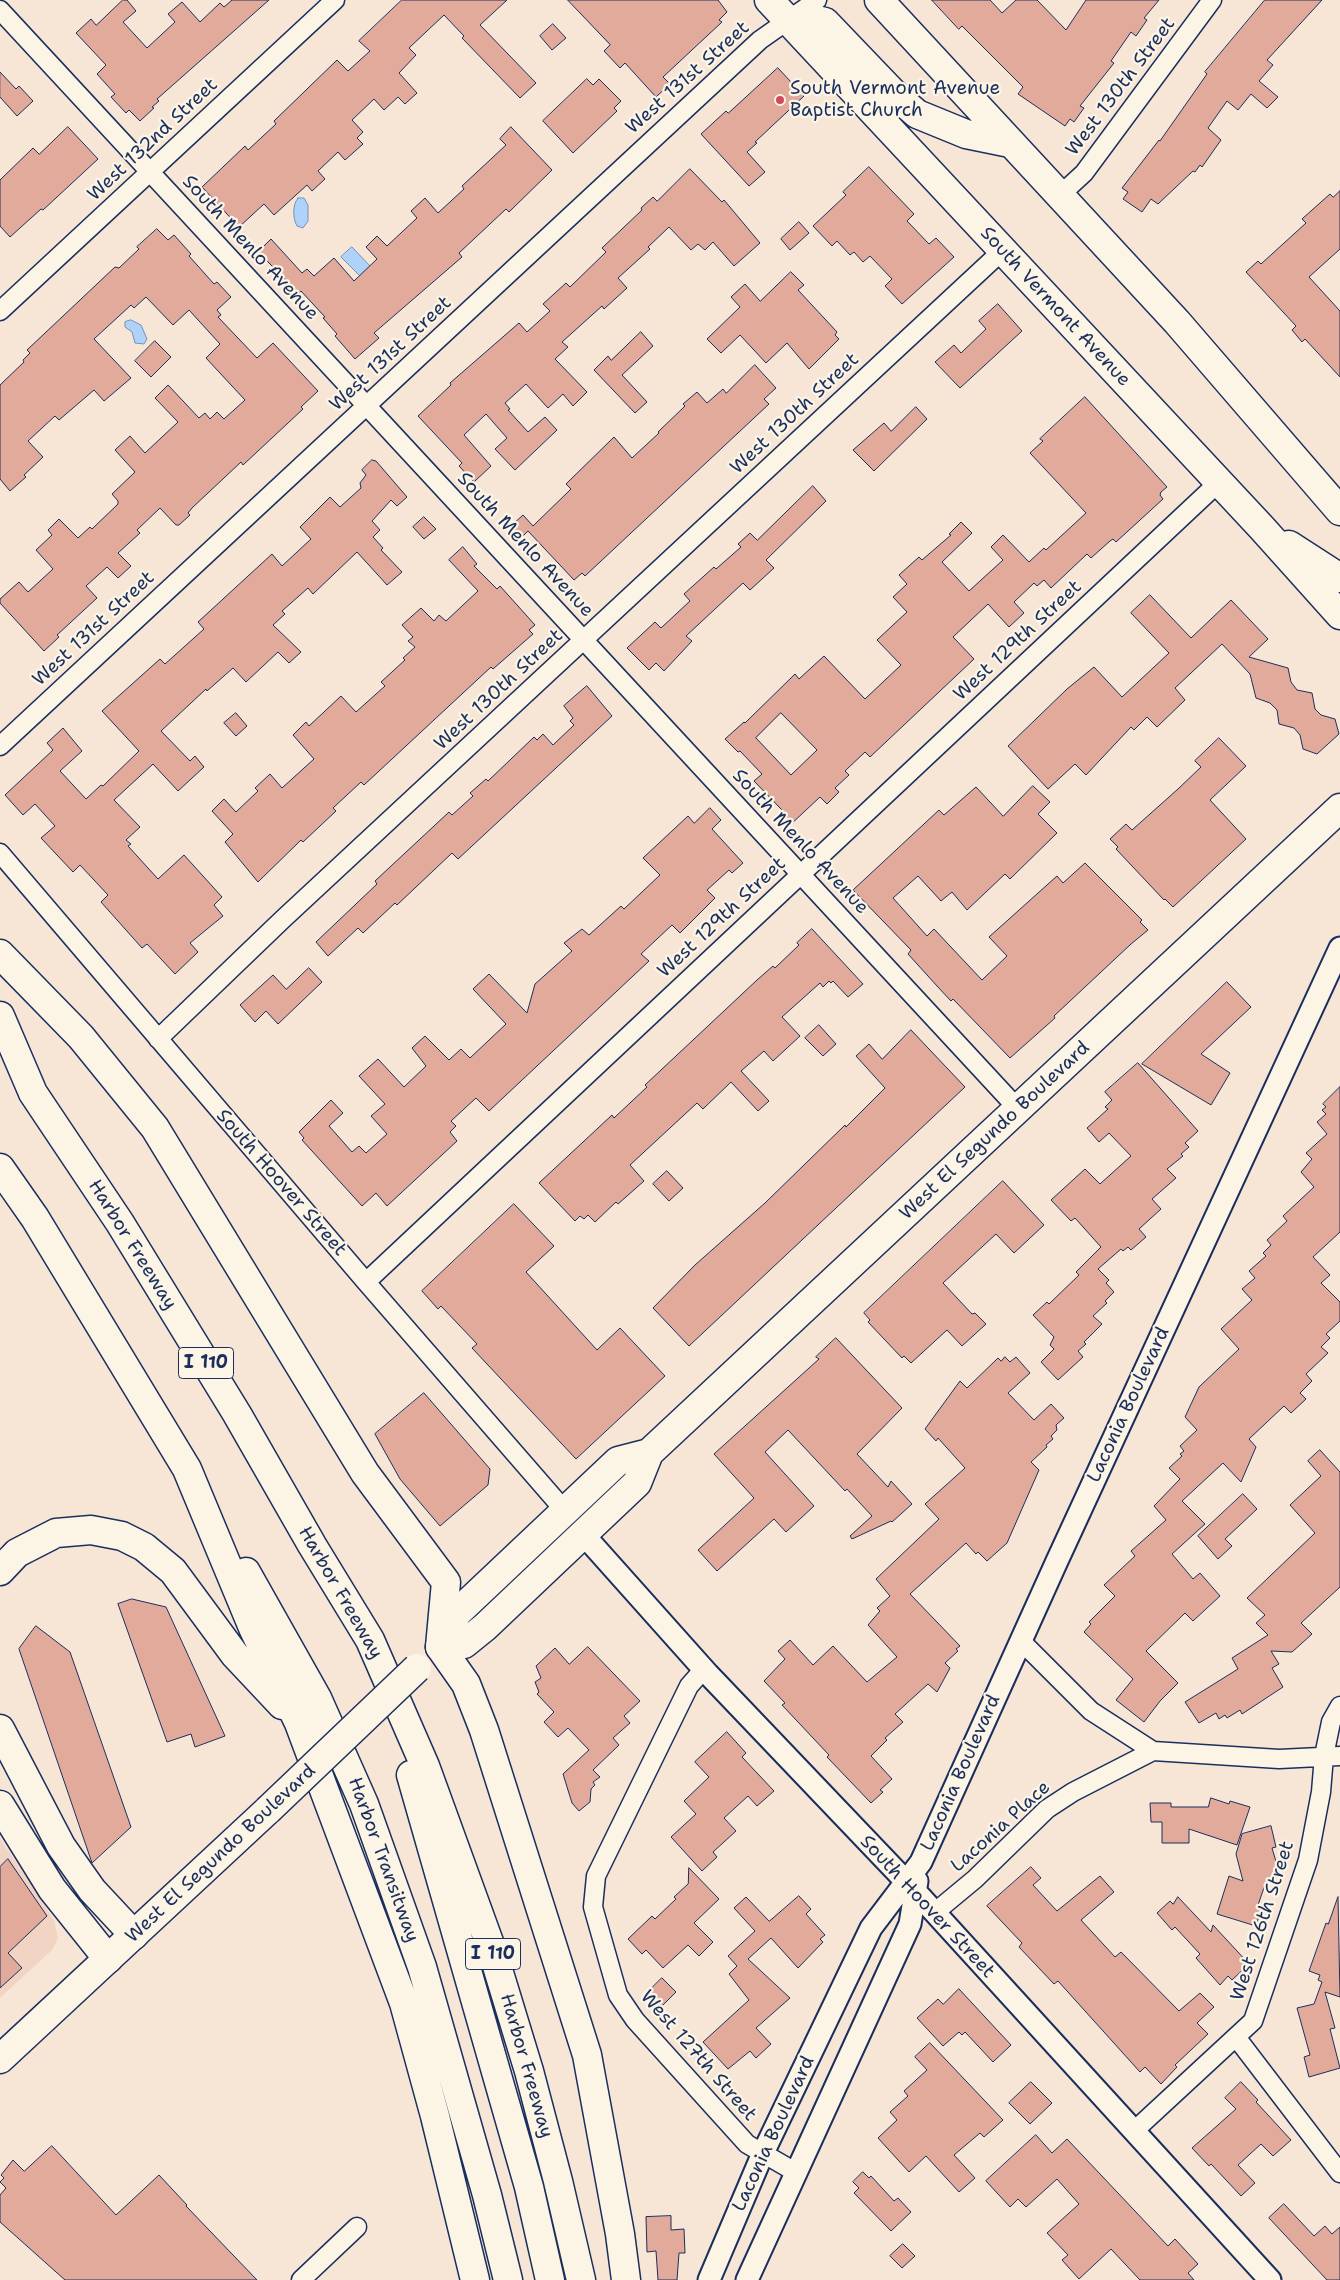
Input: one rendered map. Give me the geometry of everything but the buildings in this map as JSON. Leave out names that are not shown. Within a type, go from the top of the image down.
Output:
[{"type":"main road","name":"South Vermont Avenue","points":[[769,0],[1262,528],[1340,615]]},
{"type":"main road","points":[[879,0],[1177,322],[1340,511]]},
{"type":"main road","points":[[787,20],[812,19],[825,22],[894,94],[917,114],[966,134],[1010,143]]},
{"type":"main road","points":[[1262,528],[1340,578]]},
{"type":"main road","name":"West El Segundo Boulevard","points":[[440,1647],[464,1644],[584,1534],[637,1483],[649,1453],[1340,808]]},
{"type":"main road","points":[[0,954],[81,1037],[155,1128],[365,1473],[446,1582],[440,1647],[466,1684],[484,1730],[587,2055],[620,2234],[626,2280]]},
{"type":"main road","name":"Harbor Freeway","points":[[0,1016],[33,1093],[120,1223],[237,1414],[312,1545],[370,1640],[425,1766],[493,1953],[529,2072],[558,2181],[580,2280]]},
{"type":"main road","points":[[0,1057],[33,1093]]},
{"type":"main road","points":[[0,1168],[35,1218],[187,1469],[254,1630],[299,1724],[404,2003],[440,2134],[475,2280]]},
{"type":"main road","name":"West El Segundo Boulevard","points":[[0,2059],[440,1647],[457,1614],[565,1511],[618,1462],[649,1453]]},
{"type":"main road","name":"Harbor Transitway","points":[[187,1469],[317,1698],[364,1804],[422,1967],[487,2195],[508,2280]]},
{"type":"main road","points":[[0,1571],[17,1553],[56,1533],[91,1530],[122,1536],[144,1547],[173,1571],[235,1655],[299,1724]]},
{"type":"main road","points":[[370,1640],[529,2186],[550,2280]]},
{"type":"main road","points":[[0,1729],[61,1846],[92,1890],[134,1935]]},
{"type":"main road","points":[[0,1805],[52,1889],[108,1959]]},
{"type":"street","name":"West 132nd Street","points":[[0,311],[335,0]]},
{"type":"street","name":"West 131st Street","points":[[0,746],[753,47],[787,20],[817,0]]},
{"type":"street","name":"West 130th Street","points":[[1059,196],[1084,174],[1212,0]]},
{"type":"street","name":"South Menlo Avenue","points":[[0,10],[801,873],[1018,1110]]},
{"type":"street","name":"West 130th Street","points":[[158,1039],[283,919],[1002,250]]},
{"type":"street","name":"West 129th Street","points":[[366,1282],[1218,483]]},
{"type":"street","name":"South Hoover Street","points":[[0,854],[366,1282],[565,1511]]},
{"type":"street","name":"Laconia Boulevard","points":[[747,2280],[910,1924],[911,1888],[921,1862],[1340,948]]},
{"type":"street","name":"South Hoover Street","points":[[584,1534],[704,1669],[911,1888],[1270,2280]]},
{"type":"street","points":[[1021,1641],[1090,1711],[1153,1751],[1280,1759],[1332,1756]]},
{"type":"street","name":"West 127th Street","points":[[704,1669],[685,1694],[596,1876],[594,1907],[618,1995],[635,2020],[747,2144],[797,2173]]},
{"type":"street","name":"West 126th Street","points":[[1134,2131],[1253,2021],[1308,1860],[1321,1792],[1332,1756],[1331,1722],[1340,1706]]},
{"type":"street","name":"Laconia Place","points":[[934,1914],[975,1879],[1047,1809],[1073,1792],[1153,1751]]},
{"type":"street","name":"Laconia Boulevard","points":[[709,2280],[763,2153],[871,1928],[911,1888]]},
{"type":"street","points":[[1236,2037],[1340,2173]]},
{"type":"street","points":[[301,2280],[358,2227]]},
{"type":"shaded area","points":[[0,1838],[54,1920],[58,1938],[52,1950],[0,1998]]},
{"type":"water","points":[[298,198],[304,198],[308,205],[308,221],[303,228],[297,226],[294,216],[294,208]]},
{"type":"water","points":[[352,247],[371,267],[362,278],[341,257]]},
{"type":"water","points":[[131,320],[141,325],[147,339],[144,344],[135,343],[132,332],[125,327],[125,322]]},
{"type":"place","name":"South Vermont Avenue Baptist Church","points":[[780,100]]}]
